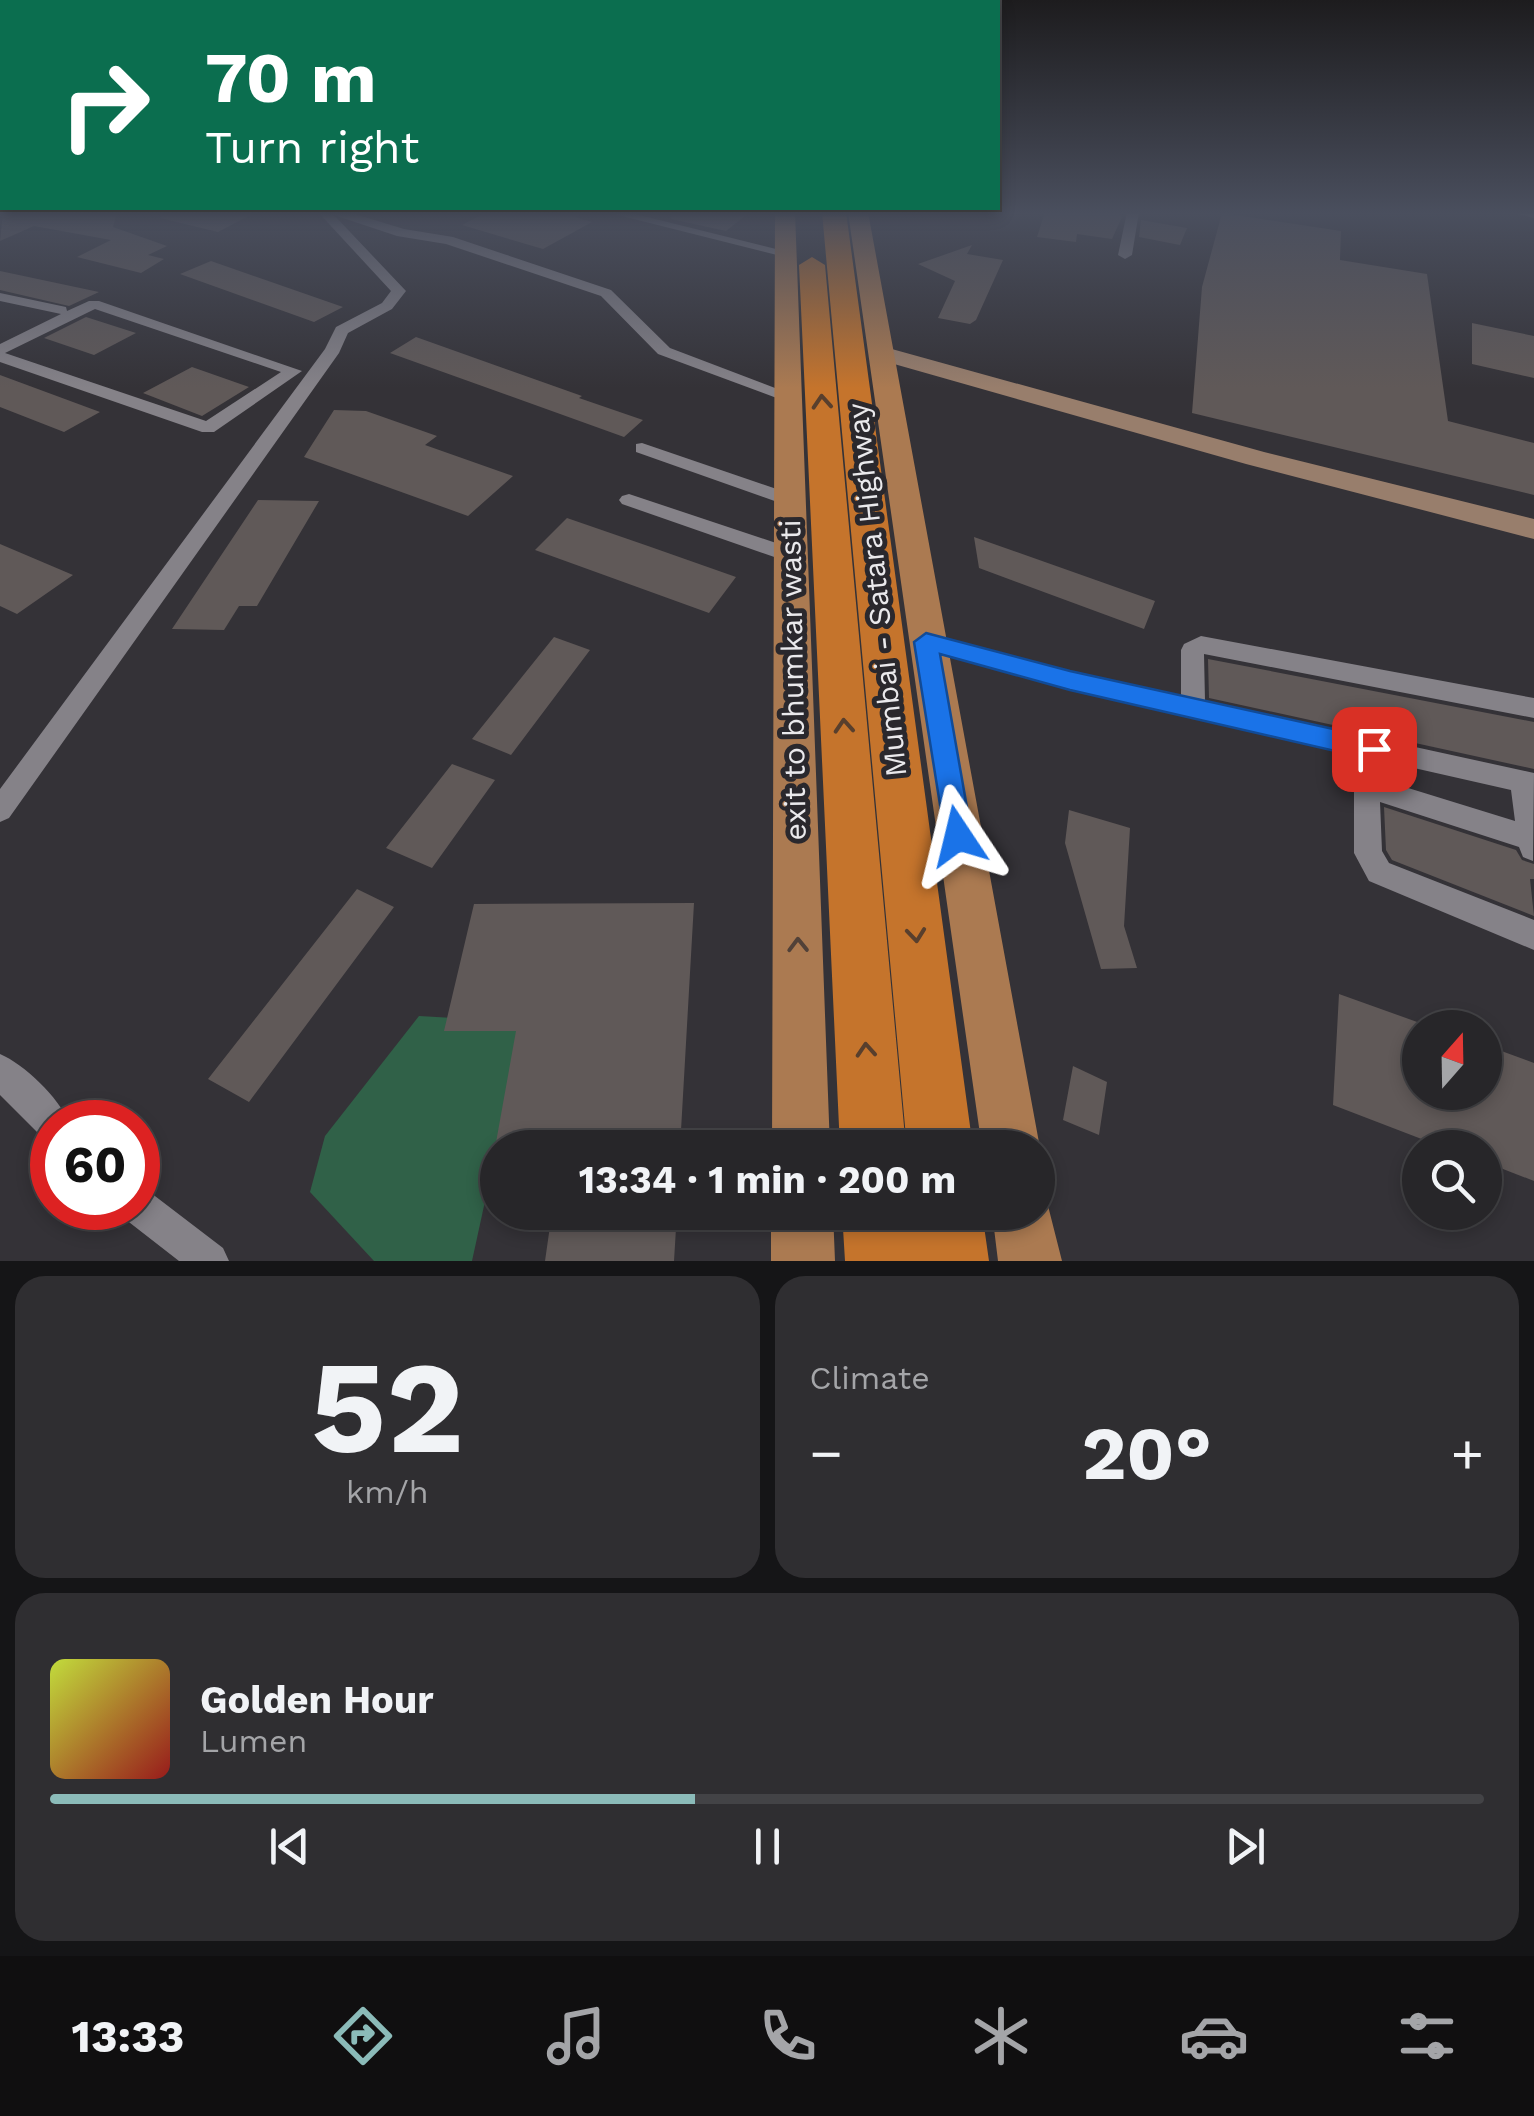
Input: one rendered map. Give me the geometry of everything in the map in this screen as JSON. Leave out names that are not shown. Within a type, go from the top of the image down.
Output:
[{"type":"highway","name":"Mumbai - Satara Highway","points":[[812,271],[872,1130]]},
{"type":"highway","name":"Mumbai - Satara Highway","points":[[841,271],[938,1130]]},
{"type":"highway","points":[[879,1230],[881,1261]]},
{"type":"highway","points":[[950,1230],[953,1261]]},
{"type":"main road","name":"exit to bhumkar wasti","points":[[786,271],[801,1130]]},
{"type":"main road","points":[[867,271],[1008,1130]]},
{"type":"main road","points":[[802,1230],[803,1261]]},
{"type":"main road","points":[[1025,1230],[1030,1261]]},
{"type":"street","points":[[0,810],[333,350],[341,330],[387,306],[399,291],[380,271]]},
{"type":"street","points":[[538,271],[606,294],[664,351],[788,396]]},
{"type":"street","points":[[0,297],[61,310]]},
{"type":"street","points":[[94,304],[294,371],[208,428],[0,353],[94,304]]},
{"type":"street","points":[[880,353],[1256,458],[1534,529]]},
{"type":"street","points":[[256,396],[292,403]]},
{"type":"street","points":[[642,448],[790,500]]},
{"type":"street","points":[[629,500],[790,555]]},
{"type":"street","points":[[926,642],[1193,709],[1529,783],[1533,846],[1379,790],[1368,792],[1368,852],[1379,872],[1534,934]]},
{"type":"street","points":[[1193,709],[1192,650],[1201,645],[1534,708]]},
{"type":"street","points":[[0,1071],[30,1101]]},
{"type":"street","points":[[160,1223],[210,1261]]},
{"type":"green space","points":[[419,1016],[524,1022],[501,1130],[480,1130],[480,1224],[472,1261],[374,1261],[310,1192],[325,1136]]},
{"type":"building","points":[[0,271],[99,292],[69,306],[0,290]]},
{"type":"building","points":[[239,271],[343,307],[314,322],[180,274]]},
{"type":"building","points":[[933,271],[998,271],[976,320],[970,324],[938,318],[955,281]]},
{"type":"building","points":[[1206,271],[1427,274],[1448,421],[1534,443],[1534,495],[1192,413]]},
{"type":"building","points":[[86,317],[136,333],[94,355],[44,338]]},
{"type":"building","points":[[1472,323],[1534,336],[1534,378],[1472,364]]},
{"type":"building","points":[[416,337],[643,420],[624,437],[390,353]]},
{"type":"building","points":[[192,367],[249,387],[202,416],[143,393]]},
{"type":"building","points":[[0,375],[100,412],[64,432],[0,407]]},
{"type":"building","points":[[334,410],[366,411],[437,436],[425,445],[513,476],[468,516],[304,457]]},
{"type":"building","points":[[258,500],[319,501],[257,606],[239,606],[224,630],[172,629]]},
{"type":"building","points":[[567,518],[736,577],[709,613],[535,550]]},
{"type":"building","points":[[974,537],[1155,601],[1144,629],[979,568]]},
{"type":"building","points":[[0,544],[73,575],[17,614],[0,606]]},
{"type":"building","points":[[554,637],[590,650],[511,755],[472,739]]},
{"type":"building","points":[[1208,659],[1534,722],[1534,769],[1209,698]]},
{"type":"building","points":[[452,764],[495,780],[432,868],[386,848]]},
{"type":"building","points":[[1384,807],[1516,850],[1522,860],[1534,864],[1534,879],[1530,879],[1534,916],[1392,860],[1386,850]]},
{"type":"building","points":[[1069,810],[1130,828],[1124,926],[1137,968],[1101,969],[1065,843]]},
{"type":"building","points":[[357,889],[394,907],[249,1102],[208,1079]]},
{"type":"building","points":[[694,903],[681,1130],[498,1130],[516,1031],[444,1031],[474,904]]},
{"type":"building","points":[[1339,994],[1402,1017],[1402,1110],[1502,1110],[1502,1051],[1534,1063],[1534,1181],[1502,1169],[1502,1130],[1402,1131],[1333,1105]]},
{"type":"building","points":[[1073,1066],[1107,1082],[1099,1135],[1063,1120]]},
{"type":"building","points":[[549,1230],[676,1230],[674,1261],[545,1261]]},
{"type":"route","points":[[958,836],[926,642],[1070,680],[1374,749]]}]
